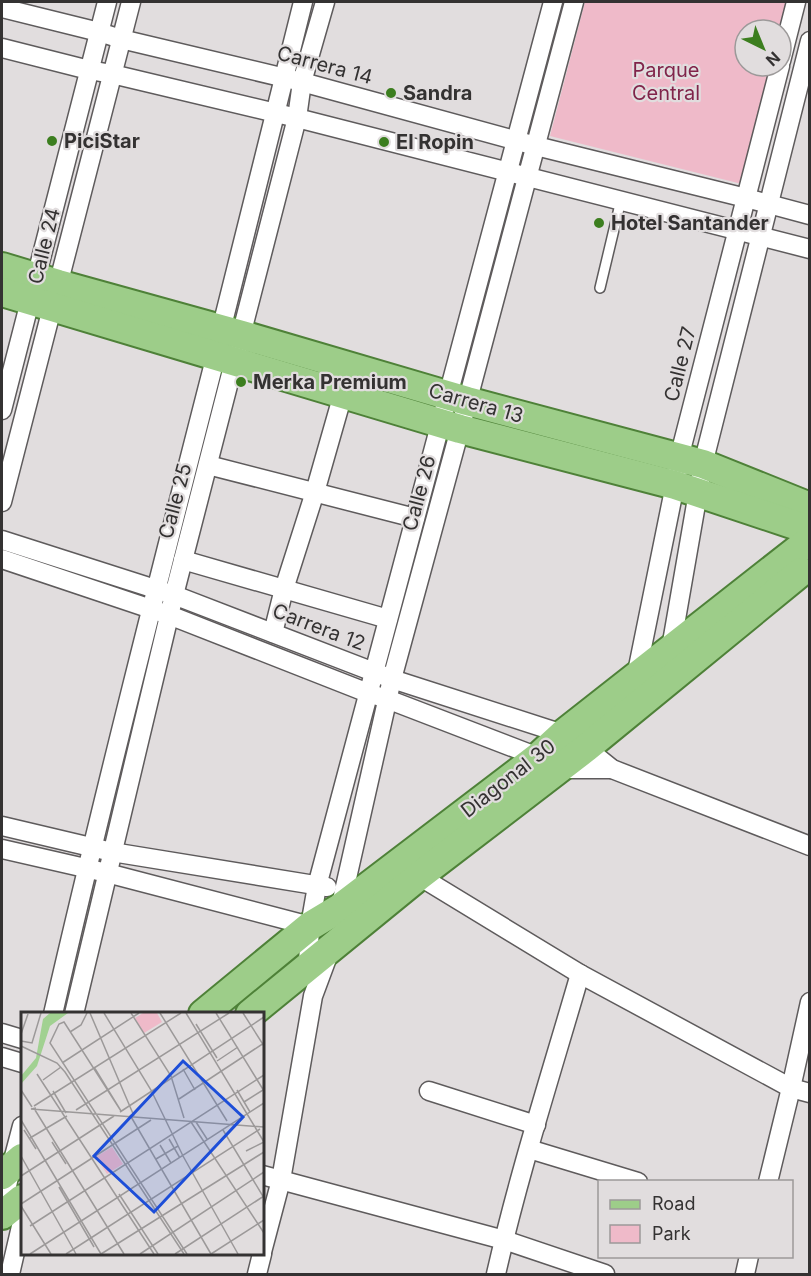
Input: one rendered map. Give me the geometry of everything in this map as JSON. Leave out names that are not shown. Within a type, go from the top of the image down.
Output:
[{"type":"main road","name":"Carrera 13","points":[[2,267],[44,292],[229,345],[457,399],[689,475],[807,551]]},
{"type":"main road","name":"Carrera 13","points":[[2,292],[44,292]]},
{"type":"main road","name":"Carrera 13","points":[[229,345],[343,394],[450,426],[689,475],[810,507]]},
{"type":"main road","name":"Diagonal 30","points":[[575,741],[636,677],[671,648],[807,551]]},
{"type":"main road","name":"Diagonal 30","points":[[260,1010],[308,965],[419,876],[575,741],[807,551]]},
{"type":"main road","name":"Diagonal 30","points":[[205,1012],[342,899],[549,763]]},
{"type":"main road","points":[[2,1215],[21,1199]]},
{"type":"street","name":"Calle 24","points":[[2,502],[89,70],[107,2]]},
{"type":"street","name":"Calle 24","points":[[2,410],[44,292],[112,74],[131,2]]},
{"type":"street","name":"Calle 25","points":[[74,1012],[169,615],[208,465],[229,345],[276,113],[303,2]]},
{"type":"street","name":"Calle 25","points":[[53,1012],[156,589],[297,118],[302,82],[325,2]]},
{"type":"street","name":"Calle 26","points":[[264,1245],[280,1180],[313,996],[331,947],[508,172],[553,2]]},
{"type":"street","name":"Calle 26","points":[[457,399],[528,176],[574,2]]},
{"type":"street","points":[[792,18],[796,2]]},
{"type":"street","name":"Carrera 14","points":[[2,8],[121,39],[284,77],[536,146],[810,215]]},
{"type":"street","name":"Calle 27","points":[[636,677],[689,475],[769,204],[810,41]]},
{"type":"street","points":[[2,48],[297,118],[810,249]]},
{"type":"street","name":"Calle 27","points":[[671,648],[689,475],[738,230],[777,78]]},
{"type":"street","points":[[273,633],[284,589],[343,394]]},
{"type":"street","name":"Calle 26","points":[[313,996],[308,965],[310,926],[317,886],[415,518],[450,426]]},
{"type":"street","points":[[208,465],[415,518]]},
{"type":"street","name":"Carrera 12","points":[[2,540],[174,595],[392,679],[575,741],[612,769]]},
{"type":"street","name":"Carrera 12","points":[[2,559],[169,615],[549,763],[612,769],[810,846]]},
{"type":"street","points":[[183,560],[388,619]]},
{"type":"street","points":[[2,826],[112,852],[317,886],[342,899]]},
{"type":"street","points":[[2,849],[87,868],[310,926]]},
{"type":"street","points":[[419,876],[580,974],[791,1088],[810,1093]]},
{"type":"street","points":[[496,1275],[529,1149],[580,974]]},
{"type":"street","points":[[768,1180],[810,1002]]},
{"type":"street","points":[[2,1033],[21,1039]]},
{"type":"street","points":[[2,1057],[21,1063]]},
{"type":"street","points":[[429,1091],[536,1125]]},
{"type":"street","points":[[2,1208],[21,1130]]},
{"type":"street","points":[[529,1149],[631,1180]]},
{"type":"street","points":[[264,1176],[504,1240],[605,1275]]},
{"type":"street","points":[[10,1275],[21,1226]]},
{"type":"street","name":"Calle 26","points":[[257,1275],[262,1255]]},
{"type":"street","points":[[745,1275],[749,1258]]},
{"type":"lane","points":[[600,288],[621,200]]},
{"type":"green space","name":"Parque Central","points":[[585,2],[788,2],[784,18],[733,18],[733,78],[769,78],[742,184],[550,136]]},
{"type":"place","name":"Sandra","points":[[391,93]]},
{"type":"place","name":"PiciStar","points":[[52,141]]},
{"type":"place","name":"El Ropin","points":[[384,142]]},
{"type":"place","name":"Hotel Santander","points":[[599,223]]},
{"type":"place","name":"Merka Premium","points":[[241,382]]}]
